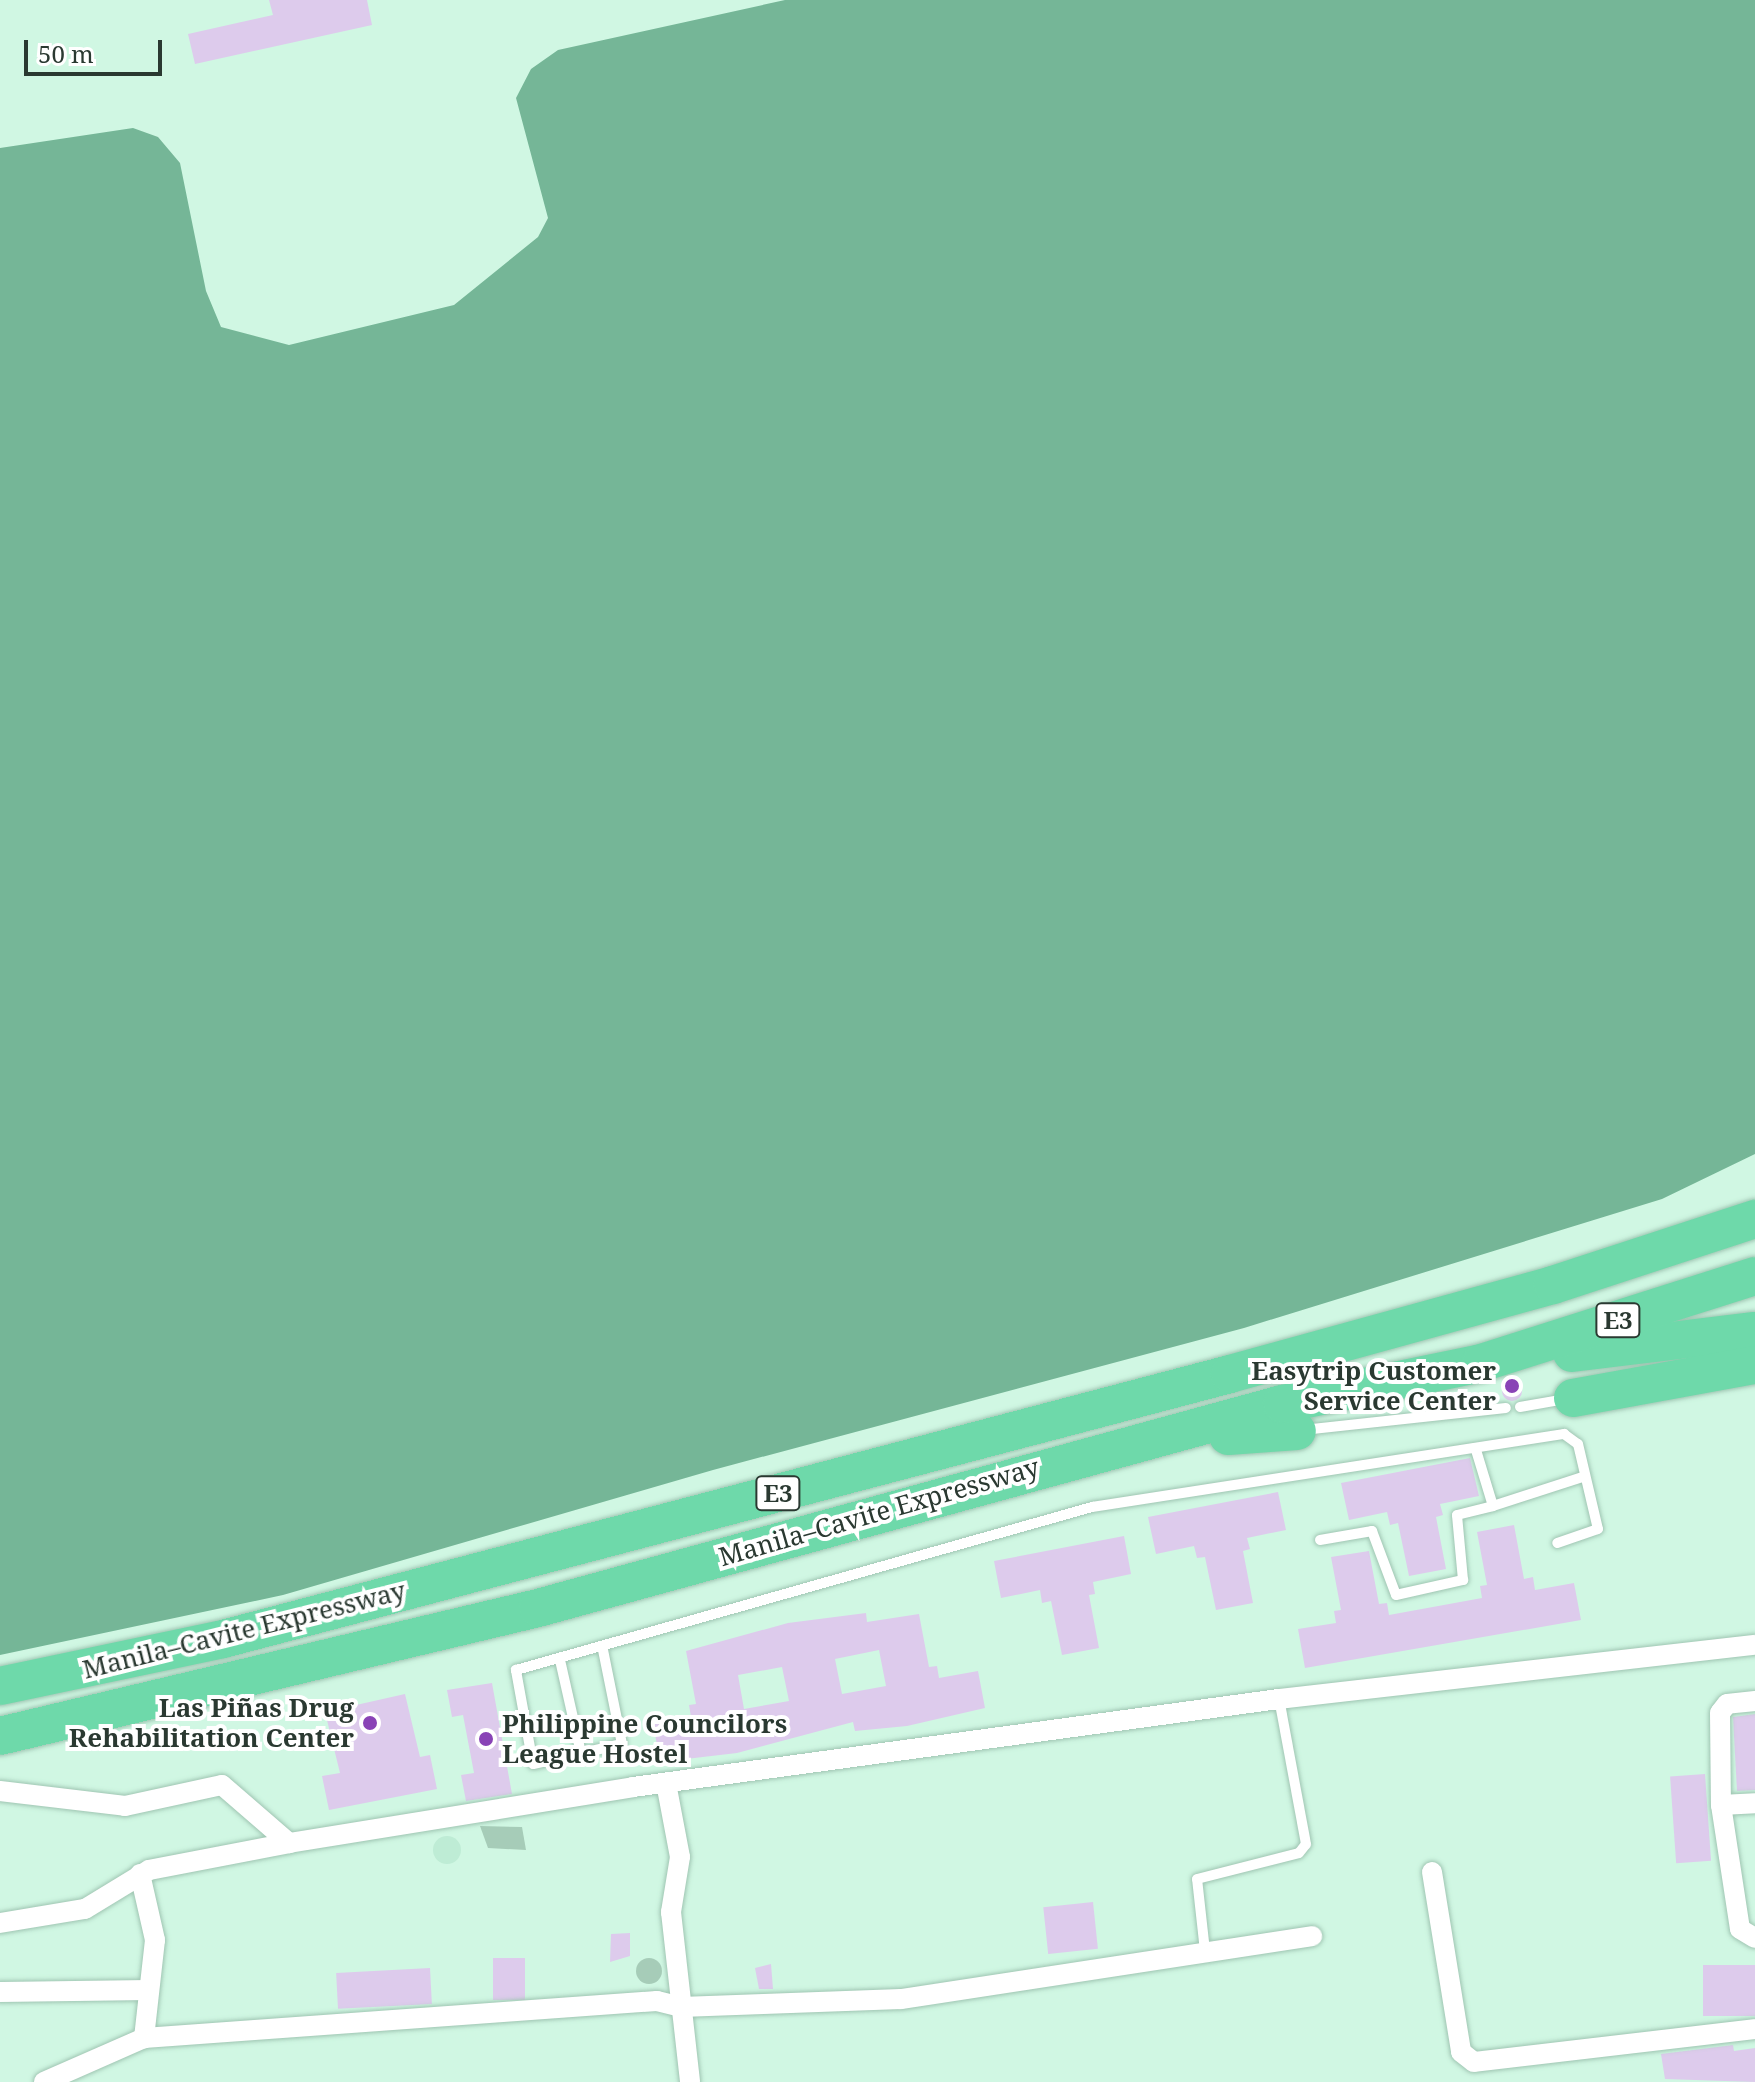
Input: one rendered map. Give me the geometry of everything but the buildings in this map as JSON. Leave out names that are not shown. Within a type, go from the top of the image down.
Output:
[{"type":"highway","points":[[1553,1285],[1755,1195]]},
{"type":"highway","name":"Manila–Cavite Expressway","points":[[1553,1285],[1755,1203]]},
{"type":"highway","name":"Manila–Cavite Expressway","points":[[0,1686],[223,1639],[1553,1285],[1755,1219]]},
{"type":"highway","name":"Manila–Cavite Expressway","points":[[0,1736],[523,1612],[1125,1444],[1481,1363],[1755,1276]]},
{"type":"highway","points":[[1481,1363],[1755,1331]]},
{"type":"highway","points":[[1573,1398],[1755,1365]]},
{"type":"highway","points":[[1125,1444],[1297,1431]]},
{"type":"street","points":[[0,1923],[85,1909],[140,1874],[289,1843],[666,1783],[1279,1699],[1755,1645]]},
{"type":"street","points":[[1755,1701],[1722,1707],[1721,1805],[1740,1929],[1755,1938]]},
{"type":"street","points":[[666,1783],[680,1857],[671,1912],[690,2082]]},
{"type":"street","points":[[0,1791],[125,1806],[222,1785],[289,1843]]},
{"type":"street","points":[[1721,1805],[1755,1803]]},
{"type":"street","points":[[1432,1872],[1461,2052],[1474,2062],[1755,2029]]},
{"type":"street","points":[[140,1874],[155,1940],[144,2038]]},
{"type":"street","points":[[44,2082],[144,2038],[657,2001],[681,2007],[901,1999],[1312,1936]]},
{"type":"street","points":[[0,1992],[149,1990]]},
{"type":"lane","points":[[1520,1407],[1573,1398]]},
{"type":"lane","points":[[1297,1431],[1506,1408]]},
{"type":"lane","points":[[603,1650],[622,1744],[533,1764],[516,1670],[603,1650],[1092,1507],[1443,1449],[1476,1450],[1564,1434],[1578,1444],[1582,1477],[1598,1529],[1557,1543]]},
{"type":"lane","points":[[1476,1450],[1493,1506]]},
{"type":"lane","points":[[1320,1540],[1372,1531],[1396,1595],[1463,1580],[1457,1515],[1582,1477]]},
{"type":"lane","points":[[560,1660],[581,1753]]},
{"type":"lane","points":[[1205,1951],[1197,1879],[1299,1853],[1306,1844],[1279,1699]]},
{"type":"shaded area","points":[[785,0],[1755,0],[1755,1154],[1662,1199],[1244,1328],[713,1470],[283,1595],[0,1655],[0,148],[133,128],[158,137],[180,163],[206,291],[221,327],[289,345],[454,305],[538,237],[548,218],[516,98],[531,69],[558,50]]},
{"type":"shaded area","points":[[480,1826],[522,1827],[526,1850],[488,1848]]},
{"type":"shaded area","points":[[447,1836],[457,1840],[461,1850],[457,1860],[447,1864],[437,1860],[433,1850],[437,1840]]},
{"type":"shaded area","points":[[649,1958],[658,1962],[662,1971],[658,1980],[649,1984],[640,1980],[636,1971],[640,1962]]},
{"type":"place","name":"Easytrip Customer Service Center","points":[[1512,1386]]},
{"type":"place","name":"Las Piñas Drug Rehabilitation Center","points":[[370,1723]]},
{"type":"place","name":"Philippine Councilors League Hostel","points":[[486,1739]]}]
